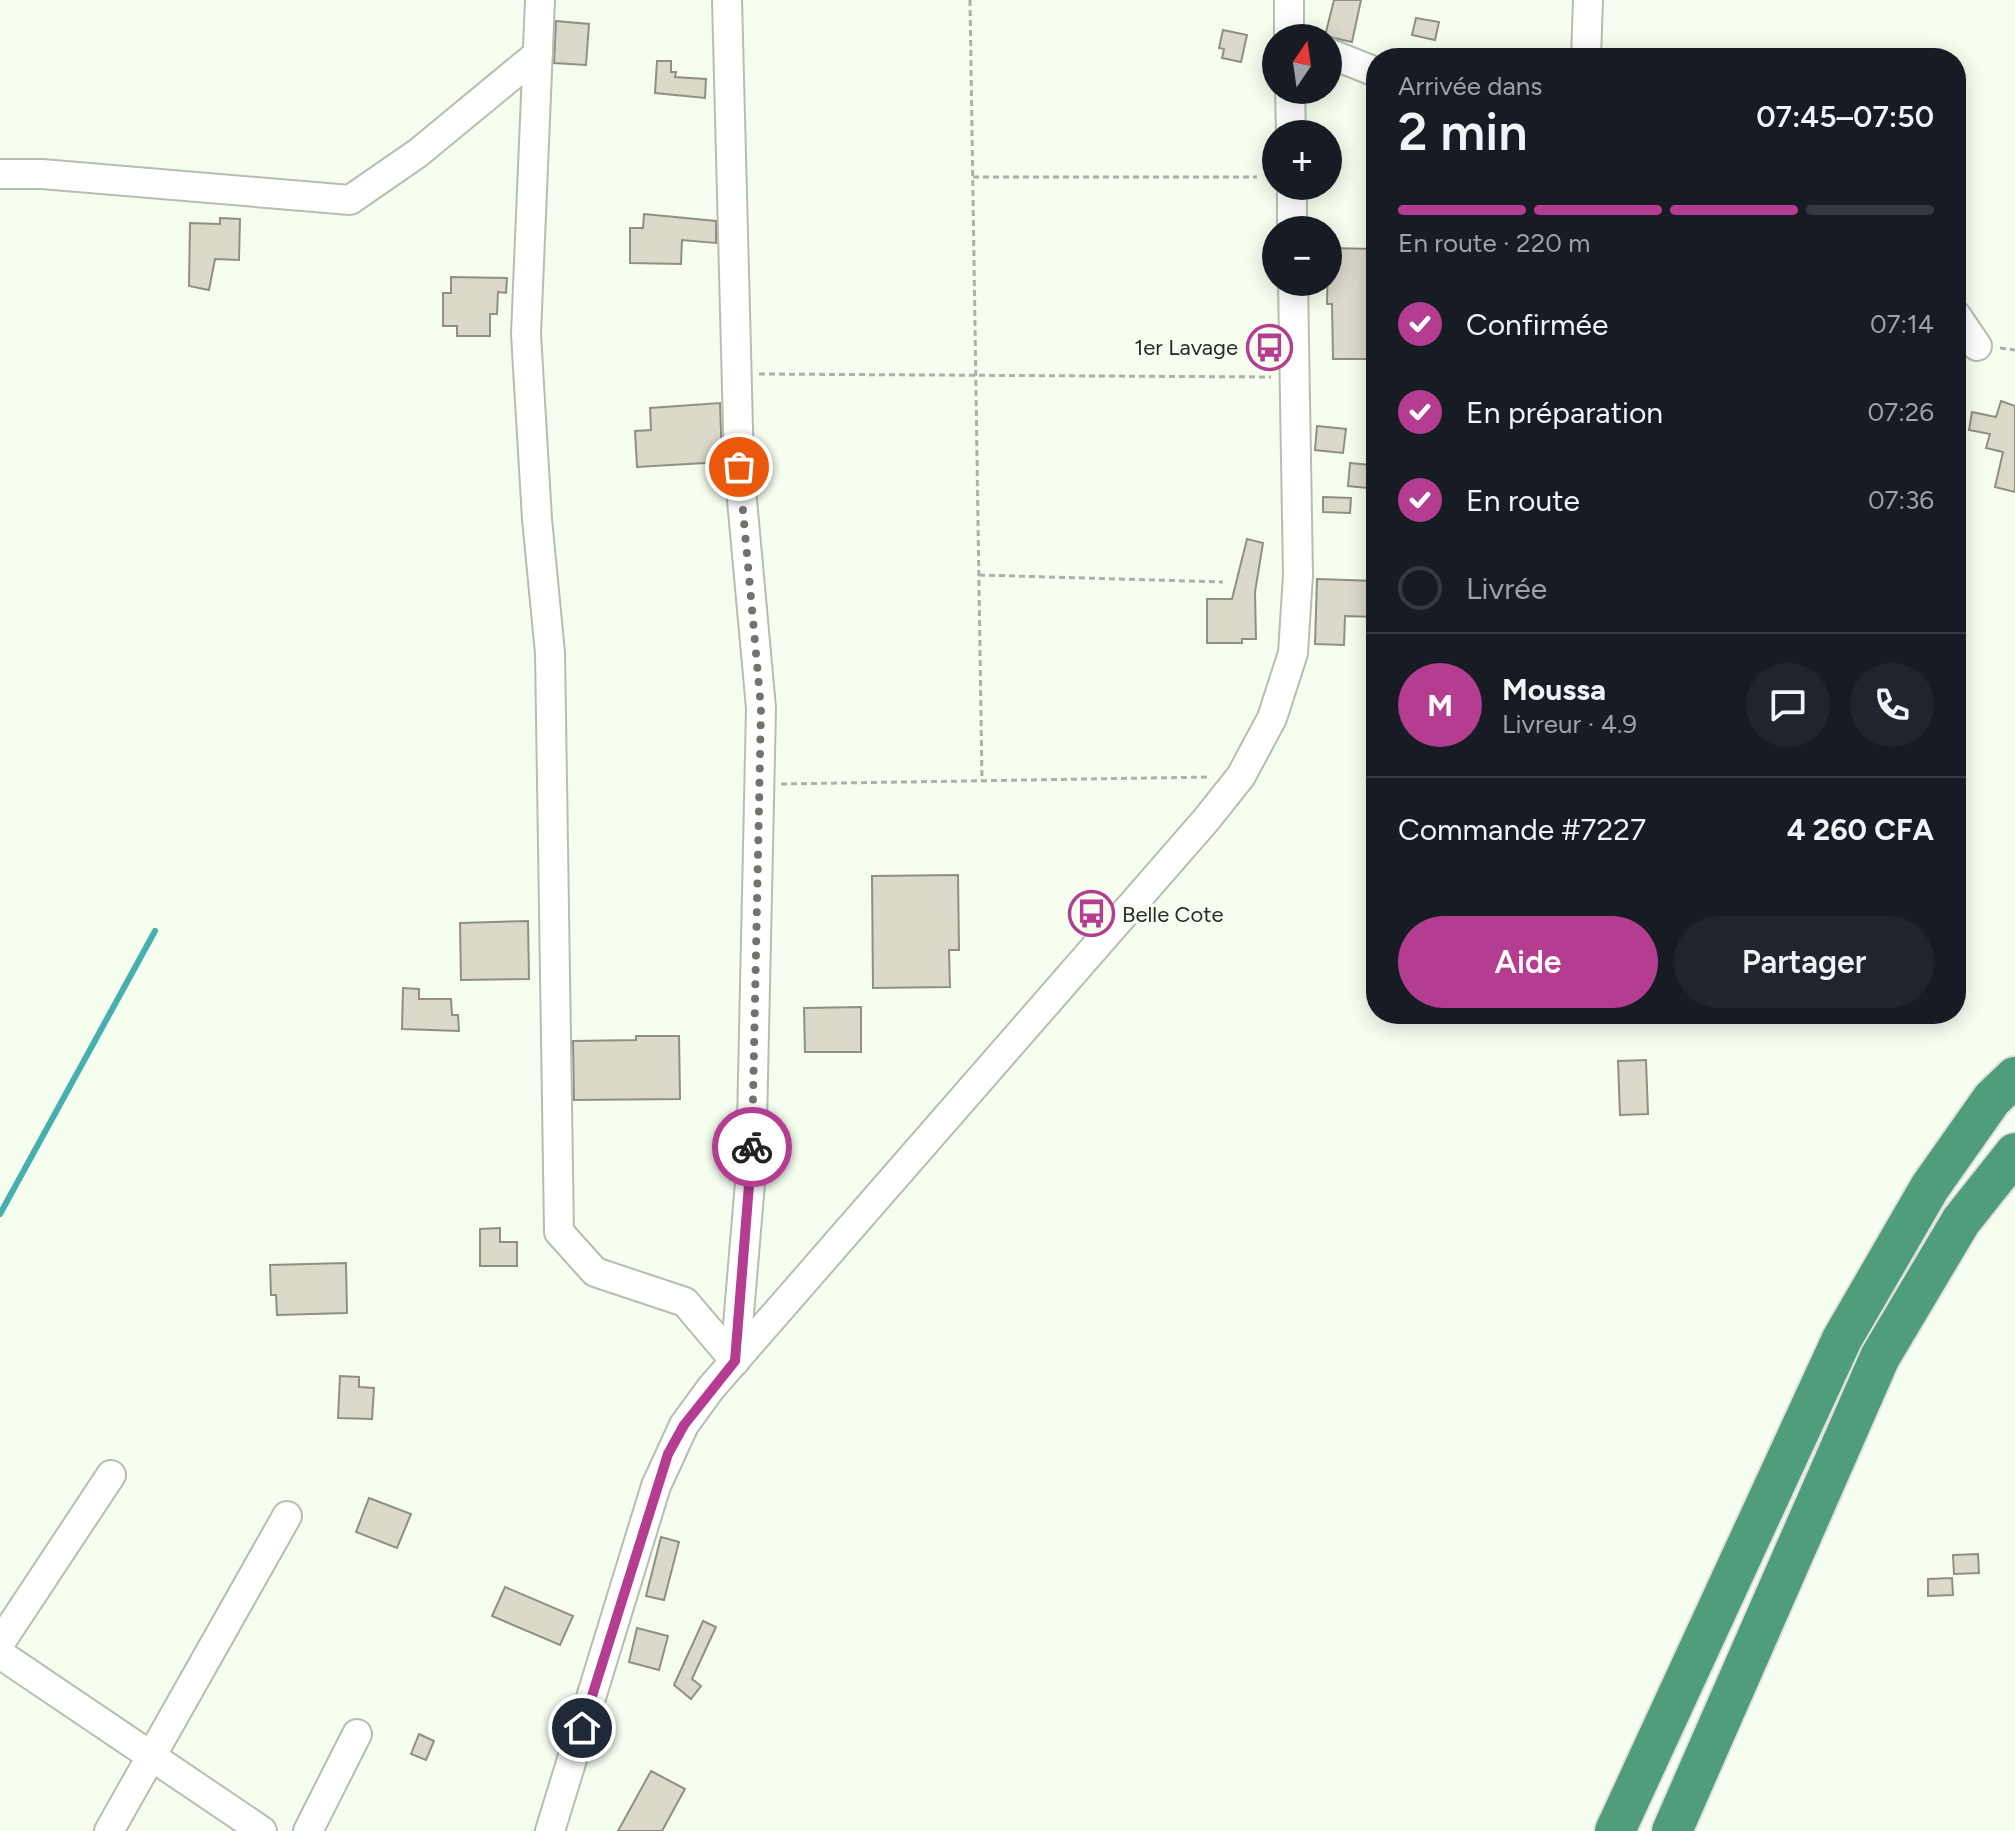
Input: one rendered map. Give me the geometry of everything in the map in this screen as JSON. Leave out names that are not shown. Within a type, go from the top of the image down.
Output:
[{"type":"highway","points":[[1615,1831],[1842,1339],[1930,1187],[1992,1099],[2015,1077]]},
{"type":"highway","points":[[1672,1831],[1880,1357],[1961,1221],[2015,1153]]},
{"type":"street","points":[[540,0],[526,334],[537,519],[550,653],[559,1232],[595,1272],[685,1302],[735,1361]]},
{"type":"street","points":[[727,0],[739,467],[761,708],[751,1171],[735,1361]]},
{"type":"street","points":[[1289,0],[1289,24]]},
{"type":"street","points":[[1586,48],[1588,0]]},
{"type":"street","points":[[0,174],[42,174],[350,200],[418,153],[538,54]]},
{"type":"street","points":[[1342,59],[1366,68]]},
{"type":"street","points":[[550,1831],[668,1454],[684,1425],[735,1361],[1241,776],[1272,718],[1293,653],[1298,575],[1293,296]]},
{"type":"street","points":[[1966,330],[1977,346]]},
{"type":"street","points":[[0,1643],[111,1475]]},
{"type":"street","points":[[109,1831],[287,1516]]},
{"type":"street","points":[[0,1654],[262,1831]]},
{"type":"street","points":[[308,1831],[357,1734]]},
{"type":"path","points":[[970,0],[982,780]]},
{"type":"path","points":[[973,177],[1257,177]]},
{"type":"path","points":[[737,374],[1295,378]]},
{"type":"path","points":[[979,575],[1223,582]]},
{"type":"path","points":[[760,784],[1241,776]]},
{"type":"building","points":[[1334,0],[1361,0],[1352,42],[1342,40],[1342,24],[1328,24]]},
{"type":"building","points":[[1416,18],[1439,22],[1435,40],[1412,35]]},
{"type":"building","points":[[556,21],[589,24],[586,65],[554,63]]},
{"type":"building","points":[[1223,30],[1247,35],[1241,62],[1222,58],[1224,49],[1219,48]]},
{"type":"building","points":[[657,61],[671,61],[671,72],[676,72],[675,77],[706,79],[705,98],[655,93]]},
{"type":"building","points":[[644,214],[716,221],[716,243],[682,240],[681,264],[630,263],[630,228],[643,228]]},
{"type":"building","points":[[220,218],[240,219],[239,260],[215,259],[209,290],[189,286],[190,223],[220,224]]},
{"type":"building","points":[[1342,248],[1366,249],[1366,359],[1333,359],[1332,304],[1327,304],[1327,296],[1342,296]]},
{"type":"building","points":[[451,277],[507,278],[506,293],[498,292],[497,314],[490,314],[490,336],[457,336],[457,326],[443,326],[443,293],[451,293]]},
{"type":"building","points":[[2001,401],[2015,406],[2015,492],[1995,487],[2003,452],[1986,448],[1990,434],[1969,430],[1972,412],[1996,417]]},
{"type":"building","points":[[720,403],[722,462],[637,467],[635,431],[651,430],[650,408]]},
{"type":"building","points":[[1317,426],[1346,429],[1343,453],[1315,450]]},
{"type":"building","points":[[1350,463],[1366,465],[1366,488],[1348,486]]},
{"type":"building","points":[[1323,497],[1351,498],[1350,513],[1323,512]]},
{"type":"building","points":[[1247,539],[1263,543],[1255,592],[1256,639],[1242,639],[1242,643],[1207,643],[1207,599],[1232,599]]},
{"type":"building","points":[[1317,579],[1366,581],[1366,617],[1345,616],[1344,645],[1315,644]]},
{"type":"building","points":[[958,875],[959,950],[949,950],[950,987],[873,988],[872,876]]},
{"type":"building","points":[[528,921],[529,979],[461,980],[460,923]]},
{"type":"building","points":[[403,988],[419,989],[419,999],[451,999],[452,1015],[458,1015],[459,1031],[402,1029]]},
{"type":"building","points":[[861,1007],[861,1052],[805,1052],[804,1008]]},
{"type":"building","points":[[636,1036],[679,1036],[680,1099],[574,1100],[573,1041],[636,1040]]},
{"type":"building","points":[[1646,1060],[1648,1114],[1620,1115],[1618,1061]]},
{"type":"building","points":[[500,1228],[500,1242],[517,1242],[517,1266],[480,1266],[480,1229]]},
{"type":"building","points":[[346,1263],[347,1313],[277,1315],[276,1295],[271,1295],[270,1265]]},
{"type":"building","points":[[340,1376],[359,1377],[359,1387],[374,1388],[372,1419],[338,1418]]},
{"type":"building","points":[[369,1498],[411,1514],[397,1548],[356,1532]]},
{"type":"building","points":[[661,1537],[679,1542],[664,1600],[646,1596]]},
{"type":"building","points":[[1978,1554],[1979,1573],[1954,1574],[1953,1555]]},
{"type":"building","points":[[1952,1578],[1953,1595],[1928,1596],[1928,1579]]},
{"type":"building","points":[[505,1587],[573,1616],[560,1645],[492,1616]]},
{"type":"building","points":[[703,1621],[716,1627],[692,1679],[701,1686],[691,1699],[674,1685]]},
{"type":"building","points":[[637,1628],[668,1636],[659,1670],[629,1662]]},
{"type":"building","points":[[419,1734],[434,1741],[426,1760],[411,1754]]},
{"type":"building","points":[[651,1771],[685,1789],[662,1831],[618,1831]]},
{"type":"waterway","points":[[0,1214],[155,931]]},
{"type":"way so far","points":[[739,467],[761,708],[752,1147]]},
{"type":"place","name":"1er Lavage","points":[[1269,347]]},
{"type":"place","name":"Belle Cote","points":[[1091,914]]},
{"type":"route","points":[[582,1728],[668,1454],[684,1425],[735,1361],[752,1147]]}]
